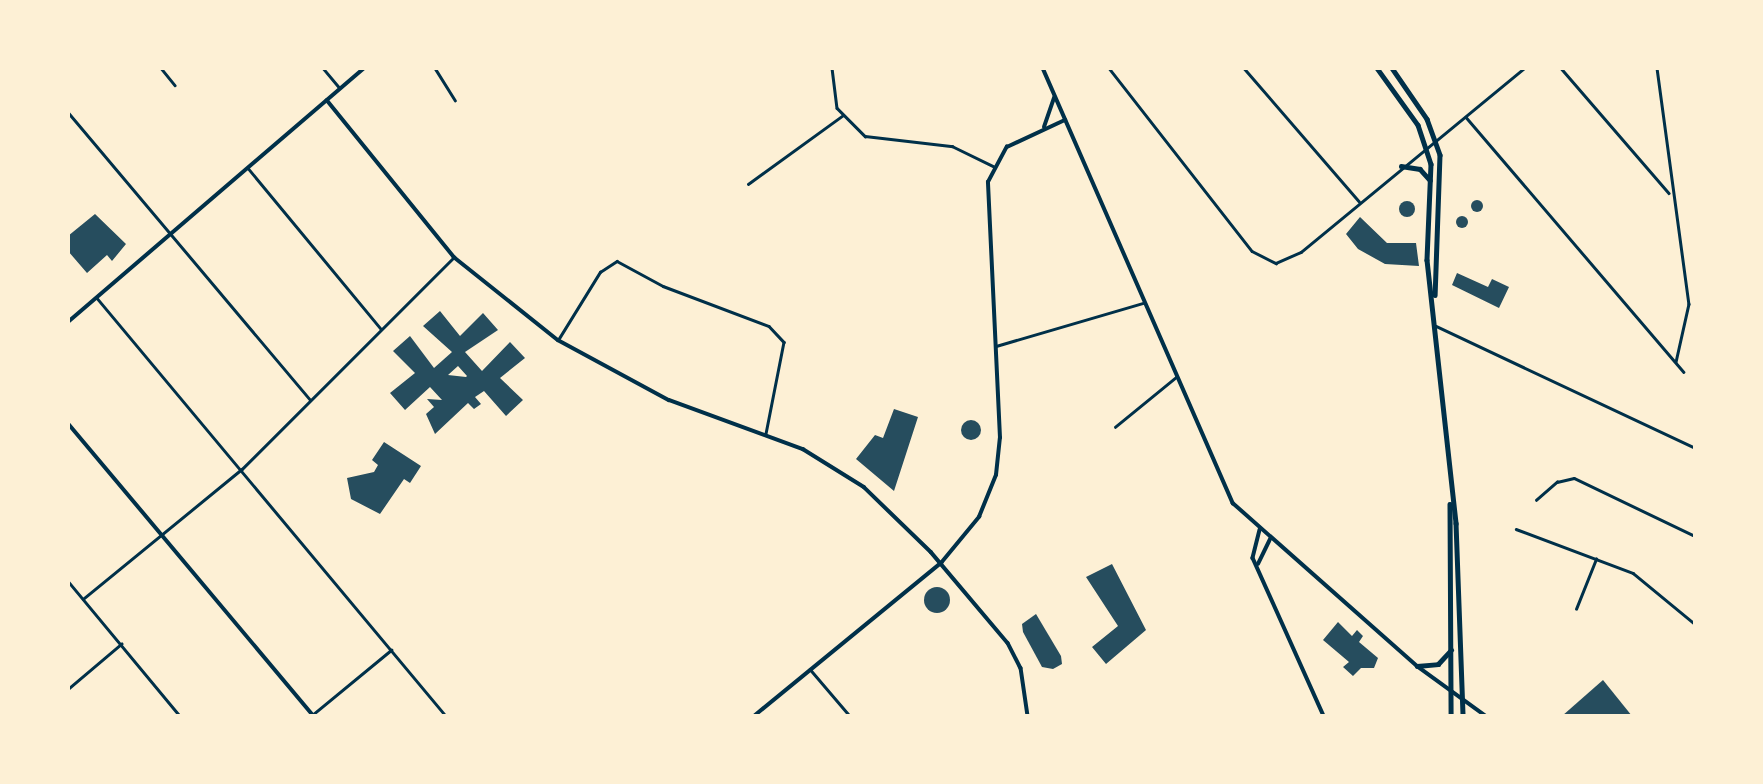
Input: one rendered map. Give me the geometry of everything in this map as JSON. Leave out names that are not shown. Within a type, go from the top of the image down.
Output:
[{"type":"main road","points":[[1377,68],[1427,147],[1432,182],[1427,260],[1434,300],[1450,500],[1462,716]]},
{"type":"main road","points":[[1392,68],[1436,141],[1442,178],[1434,300]]},
{"type":"main road","points":[[1401,166],[1420,169],[1432,182]]},
{"type":"main road","points":[[1450,500],[1451,716]]},
{"type":"main road","points":[[1417,666],[1438,664],[1452,649]]},
{"type":"street","points":[[161,68],[175,85]]},
{"type":"street","points":[[323,68],[341,88]]},
{"type":"street","points":[[68,322],[364,68]]},
{"type":"street","points":[[435,68],[455,100]]},
{"type":"street","points":[[832,68],[842,116],[876,141],[952,146],[993,166]]},
{"type":"street","points":[[1043,68],[1143,303],[1233,503],[1270,539],[1417,666],[1486,716]]},
{"type":"street","points":[[1108,68],[1266,262],[1293,257],[1524,68]]},
{"type":"street","points":[[1244,68],[1359,201]]},
{"type":"street","points":[[1560,68],[1670,193]]},
{"type":"street","points":[[1657,68],[1670,193],[1678,212],[1689,304],[1676,362]]},
{"type":"street","points":[[1043,129],[1054,96]]},
{"type":"street","points":[[327,100],[454,257],[558,340],[669,400],[766,434],[852,478],[941,563],[1012,648],[1028,716]]},
{"type":"street","points":[[68,112],[173,233],[310,400]]},
{"type":"street","points":[[748,184],[842,116]]},
{"type":"street","points":[[1466,117],[1684,372]]},
{"type":"street","points":[[754,716],[941,563],[974,525],[996,475],[996,346],[987,192],[993,166],[1016,140],[1065,120]]},
{"type":"street","points":[[248,168],[381,329]]},
{"type":"street","points":[[83,599],[242,469],[454,257]]},
{"type":"street","points":[[558,340],[600,272],[617,261],[663,286],[769,326],[785,342],[766,434]]},
{"type":"street","points":[[97,298],[446,716]]},
{"type":"street","points":[[996,346],[1143,303]]},
{"type":"street","points":[[1436,326],[1695,448]]},
{"type":"street","points":[[1115,427],[1176,377]]},
{"type":"street","points":[[68,423],[312,715],[391,650]]},
{"type":"street","points":[[1536,500],[1557,482],[1574,478],[1695,536]]},
{"type":"street","points":[[1516,529],[1633,573],[1695,624]]},
{"type":"street","points":[[1260,530],[1253,550],[1324,716]]},
{"type":"street","points":[[1258,564],[1270,539]]},
{"type":"street","points":[[1576,609],[1596,559]]},
{"type":"street","points":[[68,581],[180,716]]},
{"type":"street","points":[[68,689],[121,644]]},
{"type":"street","points":[[810,669],[850,716]]},
{"type":"building","points":[[1477,200],[1483,206],[1477,212],[1471,206]]},
{"type":"building","points":[[1404,201],[1410,201],[1415,209],[1413,215],[1404,217],[1399,212],[1399,206]]},
{"type":"building","points":[[95,214],[126,244],[112,261],[107,255],[87,273],[68,251],[68,236]]},
{"type":"building","points":[[1462,216],[1468,222],[1462,228],[1456,222]]},
{"type":"building","points":[[1360,217],[1387,243],[1416,243],[1419,266],[1385,264],[1358,249],[1346,234]]},
{"type":"building","points":[[1457,273],[1488,287],[1492,279],[1509,287],[1499,308],[1452,285]]},
{"type":"building","points":[[440,311],[460,336],[483,313],[498,330],[465,352],[482,371],[510,342],[525,358],[500,378],[523,400],[506,416],[484,391],[475,397],[481,404],[474,409],[468,403],[435,434],[426,414],[434,407],[427,399],[442,400],[430,387],[405,410],[390,393],[415,373],[393,351],[410,336],[434,368],[452,352],[423,326]],"holes":[[[458,366],[466,377],[448,375]]]},
{"type":"building","points":[[894,409],[918,417],[894,491],[856,459],[875,435],[883,438]]},
{"type":"building","points":[[967,420],[975,420],[981,430],[975,440],[967,440],[961,434],[961,426]]},
{"type":"building","points":[[384,442],[421,466],[410,483],[404,479],[380,514],[351,499],[347,478],[374,472],[378,465],[372,460]]},
{"type":"building","points":[[1112,564],[1146,630],[1106,664],[1092,647],[1118,626],[1086,577]]},
{"type":"building","points":[[937,587],[946,591],[950,600],[946,609],[937,613],[928,609],[924,600],[928,591]]},
{"type":"building","points":[[1036,614],[1061,656],[1062,664],[1053,669],[1042,667],[1023,632],[1022,624]]},
{"type":"building","points":[[1338,622],[1352,636],[1357,630],[1363,636],[1359,642],[1378,658],[1374,668],[1361,668],[1353,676],[1343,667],[1349,662],[1323,640]]},
{"type":"building","points":[[1603,680],[1632,716],[1562,716]]}]
